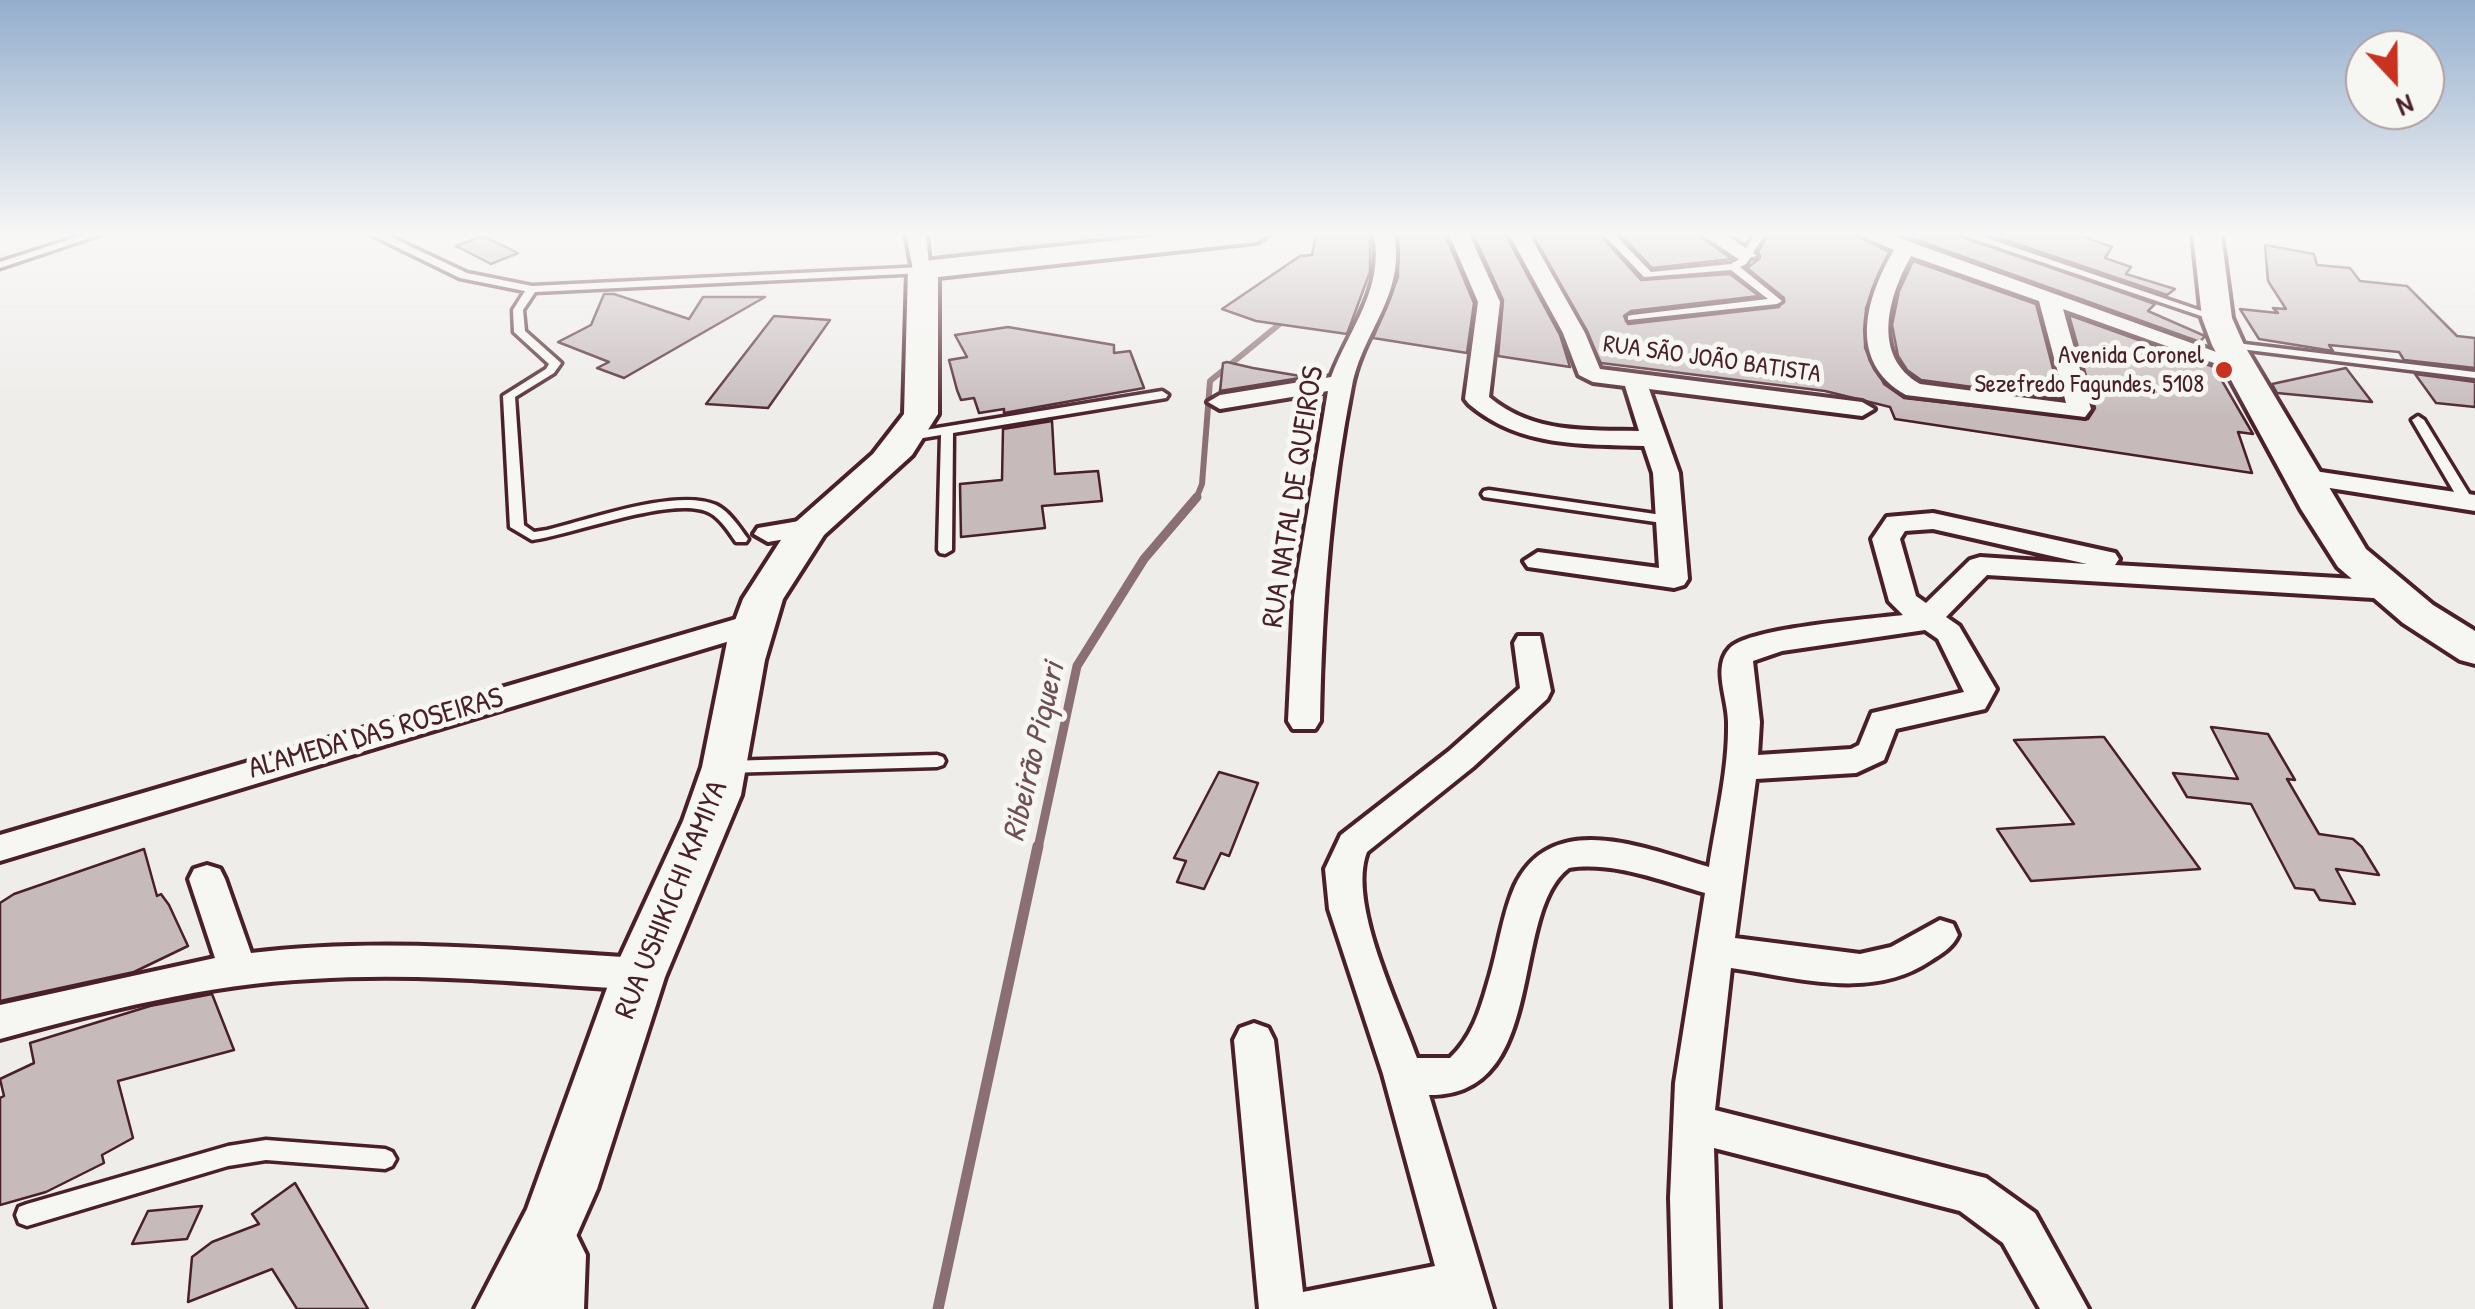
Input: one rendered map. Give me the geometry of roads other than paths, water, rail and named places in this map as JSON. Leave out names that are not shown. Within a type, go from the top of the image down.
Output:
[{"type":"main road","points":[[921,295],[929,434]]},
{"type":"main road","points":[[2218,295],[2227,342],[2301,476],[2352,558],[2418,614],[2475,650]]},
{"type":"main road","name":"RUA USHIKICHI KAMIYA","points":[[508,1309],[526,1281],[548,1226],[638,974],[696,852],[725,767],[753,624],[773,580],[773,533],[929,434]]},
{"type":"street","name":"RUA NATAL DE QUEIROS","points":[[1304,721],[1308,597],[1341,382],[1347,358],[1382,295]]},
{"type":"street","points":[[1488,295],[1490,310],[1477,399],[1484,407],[1520,430],[1654,439]]},
{"type":"street","name":"RUA SÃO JOÃO BATISTA","points":[[1553,295],[1574,333],[1586,370],[1600,377],[1799,398],[1862,409]]},
{"type":"street","points":[[1884,295],[1875,331],[1880,355],[1896,382],[1953,398],[2076,412],[2080,410],[2049,298]]},
{"type":"street","points":[[2041,295],[2227,342]]},
{"type":"street","points":[[1220,402],[1341,382]]},
{"type":"street","points":[[1538,561],[1674,579],[1666,474],[1635,382]]},
{"type":"street","points":[[2301,476],[2471,503]]},
{"type":"street","points":[[1741,768],[1856,760],[1873,752],[1883,721],[1974,701],[1982,689],[1949,633],[1926,621],[1902,601],[1886,539],[1896,522],[1933,521],[2196,579]]},
{"type":"street","points":[[1696,1309],[1696,1083],[1741,768],[1744,722],[1736,665],[1741,655],[1752,647],[1782,640],[1926,621],[1980,566],[2390,590]]},
{"type":"street","name":"ALAMEDA DAS ROSEIRAS","points":[[0,848],[753,624]]},
{"type":"street","points":[[1317,1309],[1466,1296],[1403,1074],[1348,909],[1343,869],[1353,844],[1461,758],[1536,691],[1529,643]]},
{"type":"street","points":[[1403,1074],[1434,1079],[1454,1075],[1468,1069],[1478,1057],[1494,1022],[1530,890],[1539,874],[1556,858],[1572,853],[1602,855],[1725,886]]},
{"type":"street","points":[[208,879],[240,972]]},
{"type":"street","points":[[1716,951],[1860,970],[1900,961],[1940,935]]},
{"type":"street","points":[[0,1022],[176,982],[306,963],[390,960],[638,974]]},
{"type":"street","points":[[1254,1040],[1282,1309]]},
{"type":"street","points":[[1694,1124],[1971,1194],[2018,1228],[2065,1309]]},
{"type":"street","points":[[548,1226],[564,1255],[561,1309]]},
{"type":"lane","points":[[528,295],[518,310],[520,332],[555,363],[509,396],[517,526],[532,536],[665,508],[700,505],[724,518],[773,533]]},
{"type":"lane","points":[[1632,318],[1775,304],[1770,295]]},
{"type":"lane","points":[[2113,295],[2227,342],[2475,375]]},
{"type":"lane","points":[[945,550],[929,434],[1162,396]]},
{"type":"lane","points":[[2418,420],[2471,503]]},
{"type":"lane","points":[[1489,494],[1669,520]]},
{"type":"lane","points":[[725,767],[937,760]]},
{"type":"lane","points":[[27,1215],[228,1156],[266,1150],[385,1159]]},
{"type":"waterway","name":"Ribeirão Piqueri","points":[[1197,497],[1202,484],[1210,381],[1287,318]]},
{"type":"waterway","name":"Ribeirão Piqueri","points":[[1038,848],[1077,666],[1144,559],[1197,497]]},
{"type":"waterway","name":"Ribeirão Piqueri","points":[[938,1309],[1038,846]]},
{"type":"place","name":"Avenida Coronel Sezefredo Fagundes, 5108","points":[[2224,370]]}]
